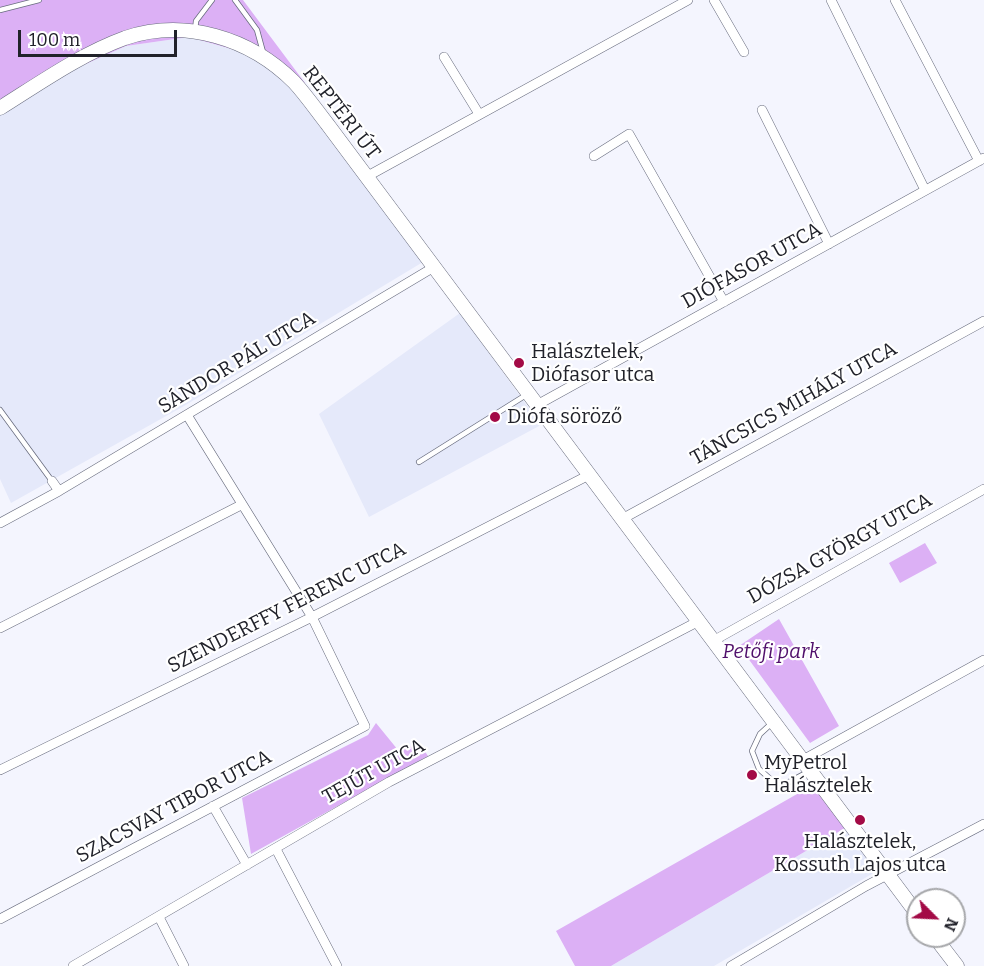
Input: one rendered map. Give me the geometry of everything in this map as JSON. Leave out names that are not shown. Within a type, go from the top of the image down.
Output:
[{"type":"main road","name":"REPTÉRI ÚT","points":[[0,108],[53,75],[126,38],[168,31],[195,32],[241,44],[264,57],[303,93],[906,898]]},
{"type":"main road","points":[[943,948],[957,966]]},
{"type":"street","name":"REPTÉRI ÚT","points":[[366,177],[688,0]]},
{"type":"street","points":[[714,0],[744,52]]},
{"type":"street","points":[[831,0],[925,190]]},
{"type":"street","points":[[895,0],[982,159]]},
{"type":"street","points":[[444,57],[478,114]]},
{"type":"street","points":[[762,110],[829,244]]},
{"type":"street","points":[[594,156],[629,134],[724,302]]},
{"type":"street","name":"DIÓFASOR UTCA","points":[[533,400],[724,302],[982,159]]},
{"type":"street","name":"SÁNDOR PÁL UTCA","points":[[0,523],[187,416],[248,376],[434,267]]},
{"type":"street","name":"TÁNCSICS MIHÁLY UTCA","points":[[622,519],[984,321]]},
{"type":"street","points":[[187,416],[312,617]]},
{"type":"street","name":"SZENDERFFY FERENC UTCA","points":[[0,770],[312,617],[589,475]]},
{"type":"street","points":[[52,481],[59,491]]},
{"type":"street","name":"DÓZSA GYÖRGY UTCA","points":[[713,641],[984,489]]},
{"type":"street","points":[[0,628],[241,505]]},
{"type":"street","name":"SZACSVAY TIBOR UTCA","points":[[0,919],[365,726],[312,617]]},
{"type":"street","name":"TEJÚT UTCA","points":[[73,966],[389,782],[699,621]]},
{"type":"street","points":[[807,766],[984,660]]},
{"type":"street","points":[[213,806],[247,865]]},
{"type":"street","points":[[731,966],[866,886],[984,824]]},
{"type":"street","points":[[276,849],[337,966]]},
{"type":"street","points":[[159,917],[184,966]]},
{"type":"lane","points":[[0,10],[39,0]]},
{"type":"lane","points":[[195,32],[196,21],[212,0]]},
{"type":"lane","points":[[235,0],[257,30],[264,57]]},
{"type":"lane","points":[[419,462],[533,400]]},
{"type":"lane","points":[[0,410],[52,481]]},
{"type":"lane","points":[[774,721],[760,734],[752,751],[759,769],[776,784],[789,782],[807,766]]},
{"type":"shaded area","points":[[189,37],[249,54],[297,89],[423,262],[184,406],[11,503],[0,479],[0,111],[50,80],[126,46]]},
{"type":"shaded area","points":[[460,313],[541,425],[369,517],[319,414]]},
{"type":"shaded area","points":[[845,828],[877,871],[714,966],[611,966]]},
{"type":"green space","points":[[0,0],[243,0],[305,83],[297,89],[249,54],[189,37],[126,46],[50,80],[0,111]]},
{"type":"green space","points":[[925,543],[937,563],[900,583],[889,563]]},
{"type":"green space","name":"Petőfi park","points":[[779,619],[839,726],[810,743],[739,646]]},
{"type":"green space","points":[[376,723],[398,750],[420,744],[428,756],[251,854],[242,798],[368,735]]},
{"type":"green space","points":[[813,785],[845,828],[611,966],[575,966],[556,931]]},
{"type":"place","name":"Halásztelek, Diófasor utca","points":[[519,363]]},
{"type":"place","name":"Diófa söröző","points":[[495,417]]},
{"type":"place","name":"MyPetrol Halásztelek","points":[[752,775]]},
{"type":"place","name":"Halásztelek, Kossuth Lajos utca","points":[[860,820]]}]
